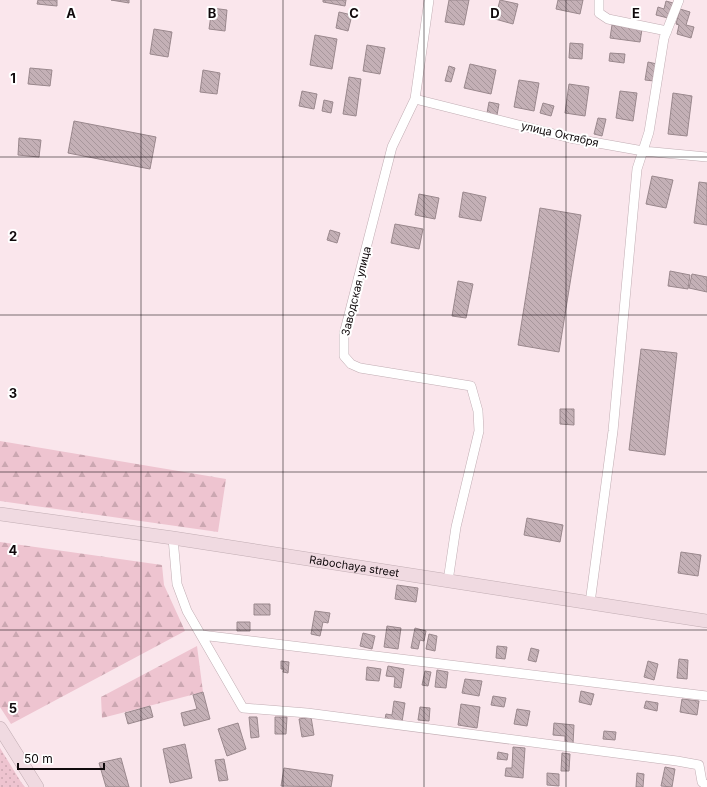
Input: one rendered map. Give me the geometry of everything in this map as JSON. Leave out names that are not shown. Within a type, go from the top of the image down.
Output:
[{"type":"street","name":"Заводская улица","points":[[429,0],[415,99],[392,147],[344,334],[344,356],[348,361],[360,368],[470,386],[478,412],[479,431],[456,527],[448,581]]},
{"type":"street","points":[[599,0],[599,13],[608,19],[667,31]]},
{"type":"street","points":[[590,603],[613,431],[637,169],[649,132],[664,38],[679,0]]},
{"type":"street","name":"улица Октября","points":[[415,99],[570,138],[643,151],[707,157]]},
{"type":"street","name":"Rabochaya street","points":[[0,514],[173,538],[707,621]]},
{"type":"street","points":[[173,538],[177,584],[187,611],[243,708],[307,713],[678,761],[699,765],[702,782],[707,786]]},
{"type":"street","points":[[201,635],[707,696]]},
{"type":"street","points":[[0,728],[37,787]]},
{"type":"green space","points":[[0,441],[226,479],[218,532],[0,501]]},
{"type":"green space","points":[[0,542],[162,565],[164,585],[185,631],[11,724],[0,707]]},
{"type":"green space","points":[[197,646],[203,692],[102,718],[101,697]]},
{"type":"green space","points":[[0,748],[21,782],[25,787],[0,787]]},
{"type":"building","points":[[38,0],[57,0],[57,6],[37,4]]},
{"type":"building","points":[[111,0],[129,0],[129,3]]},
{"type":"building","points":[[323,0],[346,0],[345,6],[323,2]]},
{"type":"building","points":[[449,0],[469,0],[464,25],[445,22]]},
{"type":"building","points":[[500,0],[518,4],[513,24],[495,19]]},
{"type":"building","points":[[558,0],[583,0],[580,14],[556,9]]},
{"type":"building","points":[[666,1],[673,3],[668,18],[656,15],[658,7],[664,9]]},
{"type":"building","points":[[212,8],[227,10],[225,31],[209,29]]},
{"type":"building","points":[[680,9],[690,12],[686,25],[694,27],[691,38],[677,34],[679,25],[676,24]]},
{"type":"building","points":[[339,12],[352,15],[348,31],[336,28]]},
{"type":"building","points":[[612,25],[642,29],[640,42],[610,38]]},
{"type":"building","points":[[154,29],[172,32],[168,57],[150,54]]},
{"type":"building","points":[[315,35],[337,39],[332,69],[310,65]]},
{"type":"building","points":[[570,43],[583,44],[582,59],[569,58]]},
{"type":"building","points":[[367,45],[385,48],[380,74],[363,71]]},
{"type":"building","points":[[610,53],[625,54],[624,63],[609,61]]},
{"type":"building","points":[[648,62],[657,64],[654,81],[645,80]]},
{"type":"building","points":[[470,64],[496,70],[491,94],[464,88]]},
{"type":"building","points":[[449,66],[455,68],[451,82],[445,81]]},
{"type":"building","points":[[30,68],[52,70],[50,86],[28,84]]},
{"type":"building","points":[[203,70],[220,73],[217,94],[200,92]]},
{"type":"building","points":[[349,77],[361,79],[356,116],[343,114]]},
{"type":"building","points":[[519,80],[539,83],[534,111],[514,107]]},
{"type":"building","points":[[569,84],[589,87],[585,116],[565,113]]},
{"type":"building","points":[[302,91],[317,94],[314,109],[299,106]]},
{"type":"building","points":[[620,91],[637,93],[633,121],[616,118]]},
{"type":"building","points":[[673,93],[692,96],[687,136],[668,134]]},
{"type":"building","points":[[324,100],[333,102],[331,113],[322,111]]},
{"type":"building","points":[[489,102],[499,104],[497,115],[487,113]]},
{"type":"building","points":[[543,103],[554,106],[551,116],[540,113]]},
{"type":"building","points":[[598,118],[606,119],[602,136],[594,134]]},
{"type":"building","points":[[74,121],[156,137],[150,169],[68,153]]},
{"type":"building","points":[[19,138],[41,140],[39,157],[18,155]]},
{"type":"building","points":[[652,176],[673,180],[666,208],[646,204]]},
{"type":"building","points":[[699,182],[707,183],[707,225],[694,223]]},
{"type":"building","points":[[463,192],[486,197],[481,221],[459,217]]},
{"type":"building","points":[[419,194],[439,198],[435,219],[415,215]]},
{"type":"building","points":[[540,208],[581,215],[559,352],[518,345]]},
{"type":"building","points":[[395,224],[423,229],[419,249],[391,243]]},
{"type":"building","points":[[330,230],[340,233],[337,243],[327,240]]},
{"type":"building","points":[[670,271],[690,275],[688,289],[668,286]]},
{"type":"building","points":[[692,274],[707,277],[707,292],[689,288]]},
{"type":"building","points":[[458,281],[473,284],[466,318],[452,316]]},
{"type":"building","points":[[641,349],[677,353],[665,455],[629,450]]},
{"type":"building","points":[[560,409],[574,409],[574,425],[560,424]]},
{"type":"building","points":[[527,518],[563,525],[560,542],[524,535]]},
{"type":"building","points":[[681,552],[701,555],[698,576],[678,573]]},
{"type":"building","points":[[397,585],[418,588],[416,602],[395,599]]},
{"type":"building","points":[[254,604],[270,604],[270,615],[254,615]]},
{"type":"building","points":[[315,611],[330,613],[328,623],[323,622],[320,636],[311,634]]},
{"type":"building","points":[[237,622],[250,622],[250,631],[237,631]]},
{"type":"building","points":[[387,626],[401,628],[398,649],[384,647]]},
{"type":"building","points":[[415,628],[426,631],[424,641],[420,640],[418,649],[411,648]]},
{"type":"building","points":[[363,633],[375,636],[372,649],[360,646]]},
{"type":"building","points":[[429,634],[437,636],[435,651],[426,649]]},
{"type":"building","points":[[497,646],[507,647],[505,659],[496,658]]},
{"type":"building","points":[[531,648],[539,650],[536,662],[528,660]]},
{"type":"building","points":[[679,659],[688,660],[687,679],[677,678]]},
{"type":"building","points":[[281,661],[289,662],[288,673],[283,672],[284,669],[281,669]]},
{"type":"building","points":[[648,661],[658,664],[654,680],[644,677]]},
{"type":"building","points":[[388,666],[404,669],[401,688],[394,687],[395,677],[386,676]]},
{"type":"building","points":[[367,667],[381,669],[379,681],[366,680]]},
{"type":"building","points":[[437,670],[448,672],[446,688],[435,687]]},
{"type":"building","points":[[425,671],[431,672],[428,686],[422,685]]},
{"type":"building","points":[[465,679],[482,681],[479,696],[462,693]]},
{"type":"building","points":[[581,691],[594,694],[591,705],[579,702]]},
{"type":"building","points":[[203,692],[210,719],[184,726],[181,713],[197,709],[193,695]]},
{"type":"building","points":[[493,696],[506,698],[504,707],[491,705]]},
{"type":"building","points":[[682,699],[699,701],[697,715],[680,712]]},
{"type":"building","points":[[394,701],[405,703],[402,722],[385,719],[386,714],[392,715]]},
{"type":"building","points":[[646,701],[658,703],[657,711],[644,708]]},
{"type":"building","points":[[461,704],[480,707],[477,728],[458,725]]},
{"type":"building","points":[[150,706],[153,717],[128,724],[125,713]]},
{"type":"building","points":[[420,707],[430,708],[429,721],[418,720]]},
{"type":"building","points":[[517,709],[530,711],[527,726],[514,724]]},
{"type":"building","points":[[249,717],[257,717],[259,737],[251,738]]},
{"type":"building","points":[[275,717],[287,717],[286,734],[275,734]]},
{"type":"building","points":[[311,717],[314,735],[302,737],[299,719]]},
{"type":"building","points":[[238,723],[246,749],[227,756],[218,729]]},
{"type":"building","points":[[554,723],[574,725],[573,744],[565,743],[565,736],[553,735]]},
{"type":"building","points":[[604,731],[616,732],[615,740],[603,739]]},
{"type":"building","points":[[185,744],[192,778],[170,783],[163,749]]},
{"type":"building","points":[[513,747],[525,748],[523,778],[505,776],[506,768],[512,768]]},
{"type":"building","points":[[498,752],[508,754],[507,760],[497,759]]},
{"type":"building","points":[[562,753],[570,754],[569,771],[561,771]]},
{"type":"building","points":[[121,758],[129,787],[106,787],[99,763]]},
{"type":"building","points":[[224,759],[228,780],[219,781],[215,760]]},
{"type":"building","points":[[665,767],[675,769],[672,787],[661,786]]},
{"type":"building","points":[[284,768],[333,775],[331,787],[281,786]]},
{"type":"building","points":[[547,773],[559,774],[559,786],[547,785]]},
{"type":"building","points":[[637,773],[644,774],[643,787],[636,787]]}]
